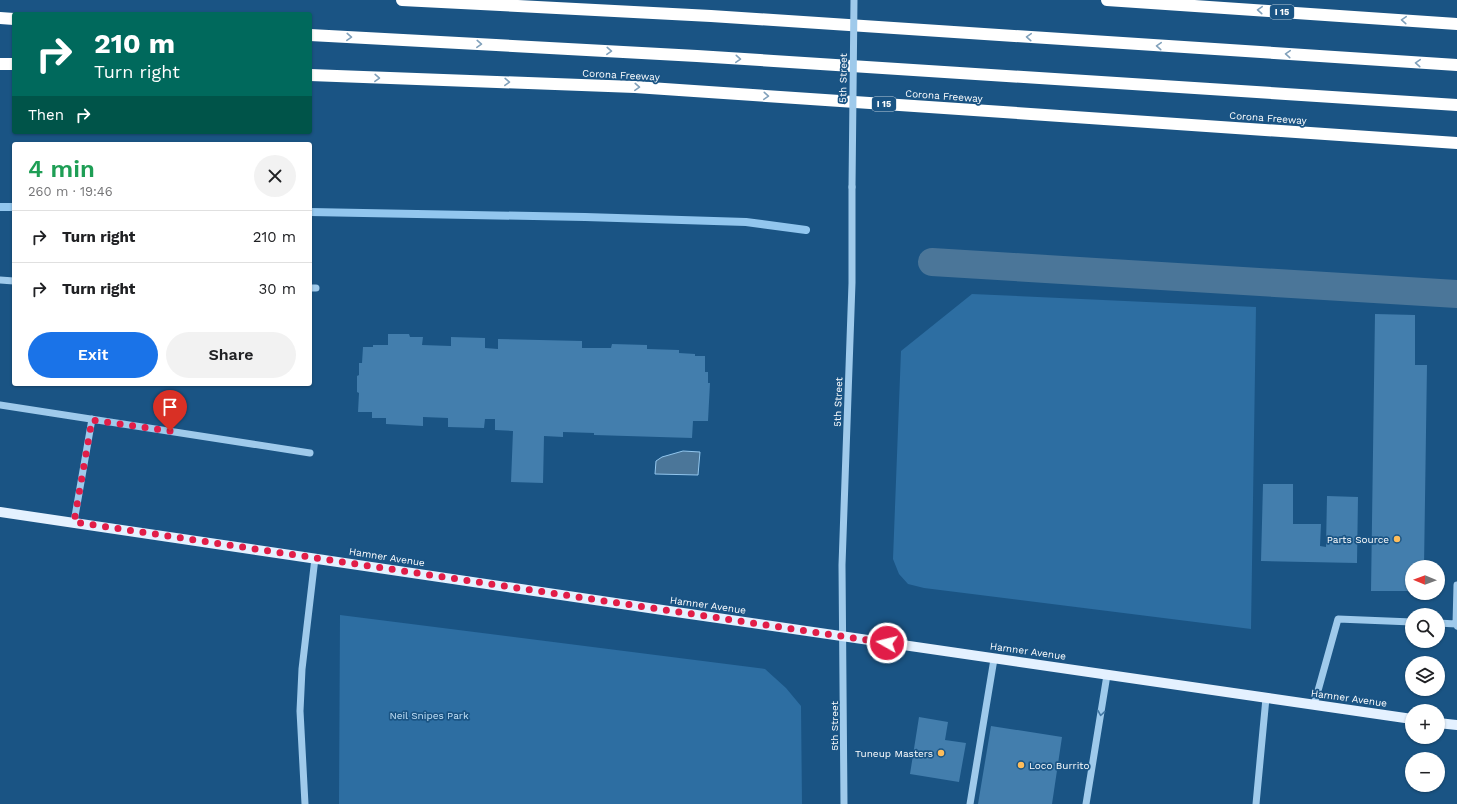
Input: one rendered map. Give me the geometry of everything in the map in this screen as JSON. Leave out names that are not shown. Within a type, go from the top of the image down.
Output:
[{"type":"highway","points":[[402,0],[711,16],[1457,65]]},
{"type":"highway","name":"I 15","points":[[1107,0],[1457,24]]},
{"type":"highway","points":[[0,18],[12,19]]},
{"type":"highway","points":[[312,35],[690,55],[1457,105]]},
{"type":"highway","points":[[0,64],[12,64]]},
{"type":"highway","name":"Corona Freeway","points":[[312,75],[635,87],[1457,143]]},
{"type":"main road","name":"Hamner Avenue","points":[[0,512],[843,637],[1405,718]]},
{"type":"main road","points":[[1445,724],[1457,725]]},
{"type":"street","name":"5th Street","points":[[844,804],[842,565],[852,283],[854,0]]},
{"type":"street","points":[[0,280],[12,281]]},
{"type":"street","points":[[0,405],[310,453]]},
{"type":"street","points":[[74,522],[92,420]]},
{"type":"street","points":[[305,804],[300,711],[302,669],[315,558]]},
{"type":"street","points":[[1445,624],[1456,625],[1457,585]]},
{"type":"street","points":[[1314,705],[1338,619],[1405,622]]},
{"type":"street","points":[[970,804],[994,659]]},
{"type":"street","points":[[1086,804],[1108,675]]},
{"type":"street","points":[[1256,804],[1266,698]]},
{"type":"green space","points":[[972,294],[1256,307],[1251,629],[924,588],[908,584],[899,574],[893,559],[901,351]]},
{"type":"green space","name":"Neil Snipes Park","points":[[340,615],[765,669],[786,688],[801,706],[802,804],[339,804]]},
{"type":"shaded area","points":[[683,451],[700,452],[698,475],[655,474],[656,461],[662,457]]},
{"type":"building","points":[[1375,314],[1415,315],[1415,365],[1427,365],[1424,560],[1405,560],[1405,591],[1371,591]]},
{"type":"building","points":[[388,334],[409,334],[410,337],[423,337],[422,345],[451,346],[451,337],[485,338],[485,348],[498,349],[498,339],[582,341],[582,348],[611,348],[612,344],[647,345],[647,349],[679,350],[679,353],[705,356],[705,372],[708,372],[708,383],[710,383],[708,421],[693,421],[692,438],[594,435],[594,433],[563,432],[563,437],[544,436],[543,483],[511,482],[513,431],[495,430],[495,419],[485,419],[484,428],[448,427],[448,418],[423,417],[423,426],[386,424],[386,418],[372,418],[372,412],[358,412],[359,393],[357,392],[357,376],[359,375],[359,363],[362,363],[363,347],[388,345]]},
{"type":"building","points":[[1263,484],[1293,484],[1293,524],[1321,524],[1320,546],[1326,547],[1327,496],[1358,497],[1357,563],[1261,561]]},
{"type":"building","points":[[919,717],[948,722],[945,740],[966,743],[959,782],[910,774]]},
{"type":"building","points":[[991,726],[1062,737],[1052,804],[978,804]]},
{"type":"waterway","points":[[0,207],[12,207]]},
{"type":"waterway","points":[[312,212],[585,217],[746,222],[806,230]]},
{"type":"waterway","points":[[932,262],[1457,294]]},
{"type":"place","name":"Parts Source","points":[[1397,539]]},
{"type":"place","name":"Tuneup Masters","points":[[941,753]]},
{"type":"place","name":"Loco Burrito","points":[[1021,765]]},
{"type":"route","points":[[170,431],[92,420],[74,522],[887,643]]}]
